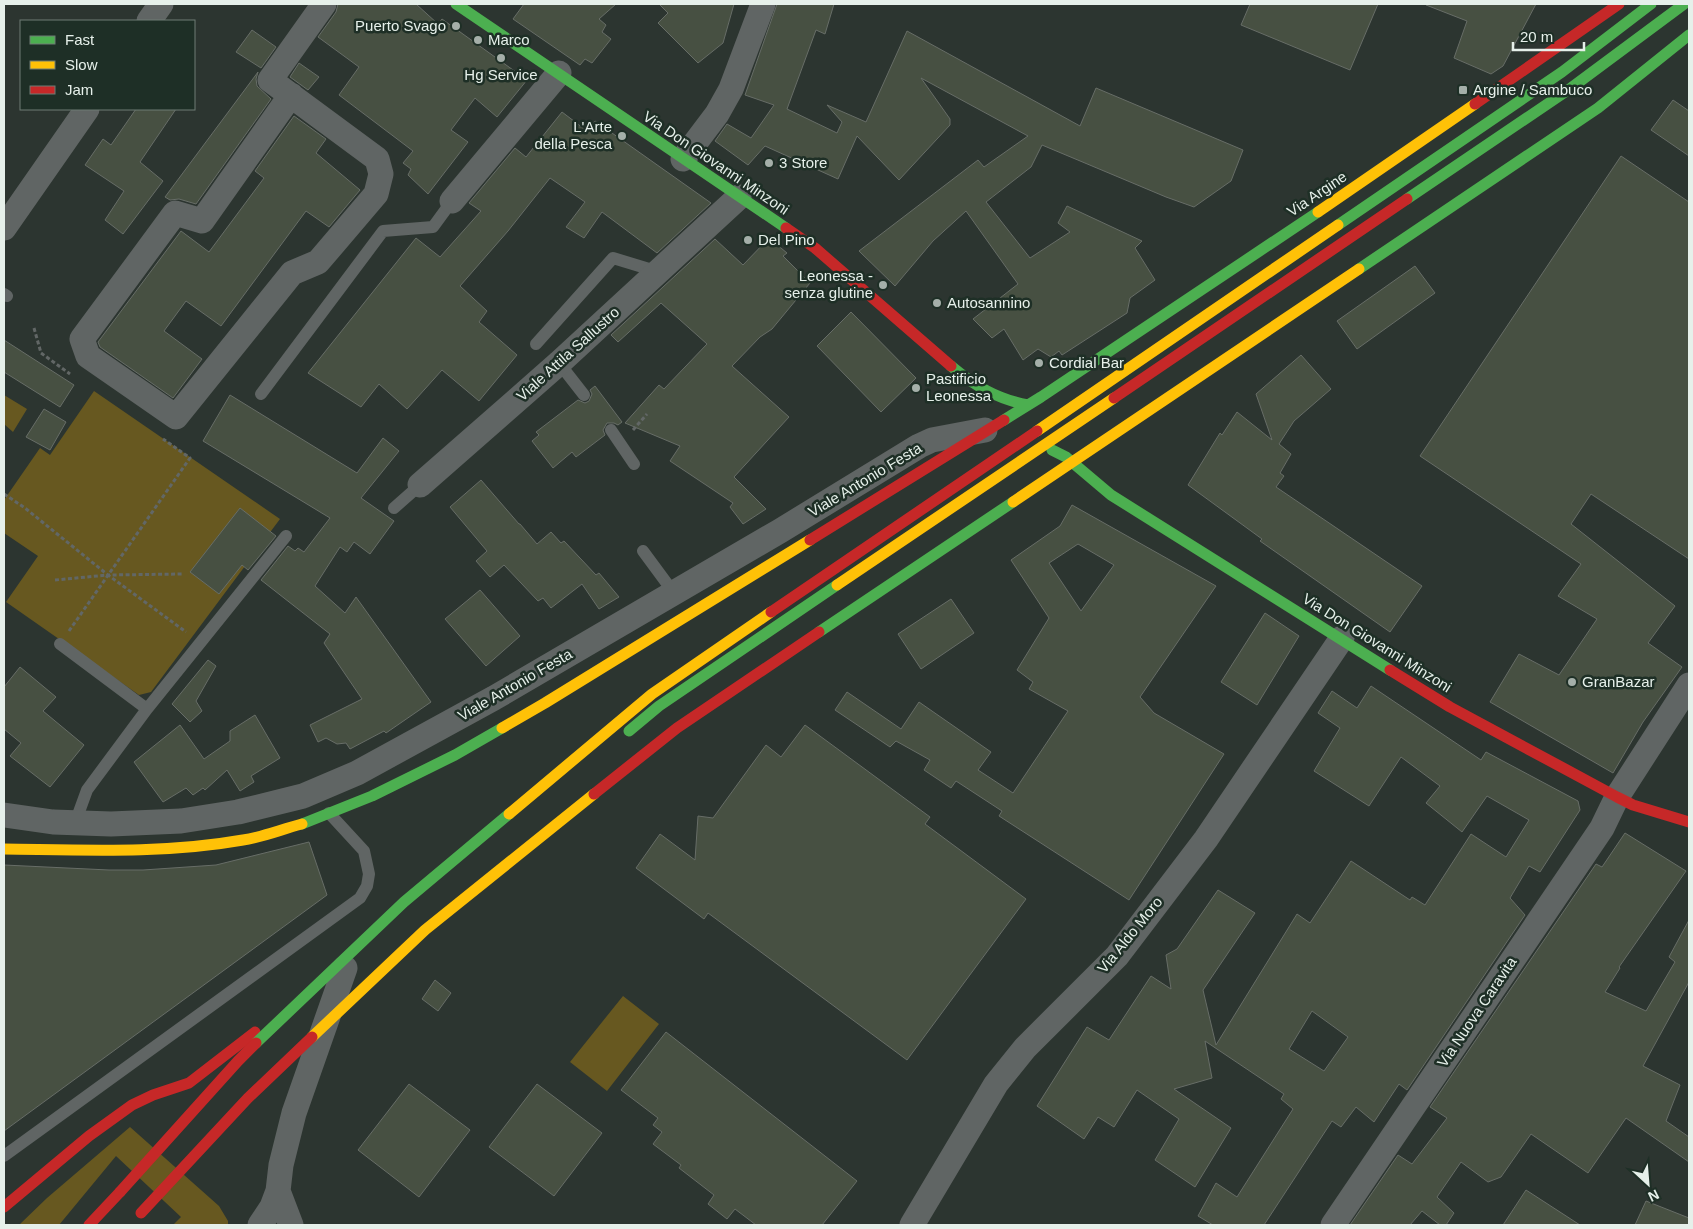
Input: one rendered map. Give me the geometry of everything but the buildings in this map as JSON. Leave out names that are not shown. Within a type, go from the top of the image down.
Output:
[{"type":"main road","name":"Via Don Giovanni Minzoni","points":[[456,4],[559,72],[815,248],[970,382],[998,398],[1028,405]]},
{"type":"main road","name":"Via Argine","points":[[52,850],[186,848],[245,840],[314,820],[372,796],[463,750],[545,702],[987,422],[1028,405],[1345,193],[1608,13],[1618,4]]},
{"type":"main road","points":[[89,1225],[238,1061],[404,902],[652,694],[1554,77],[1651,4]]},
{"type":"main road","points":[[621,737],[659,706],[1571,88],[1684,4]]},
{"type":"main road","points":[[139,1216],[248,1098],[425,930],[677,728],[1598,108],[1689,35]]},
{"type":"main road","name":"Via Don Giovanni Minzoni","points":[[970,382],[979,400]]},
{"type":"main road","points":[[1061,434],[1066,457]]},
{"type":"main road","name":"Via Don Giovanni Minzoni","points":[[1043,446],[1066,457],[1111,494],[1450,707],[1617,798],[1689,822]]},
{"type":"main road","points":[[4,1207],[89,1136],[132,1105],[189,1082],[345,968],[407,910],[567,780]]},
{"type":"main road","points":[[4,838],[52,850]]},
{"type":"main road","points":[[4,849],[52,850]]},
{"type":"street","points":[[150,20],[161,4]]},
{"type":"street","points":[[291,95],[202,221],[175,213],[82,339],[88,356],[176,417],[292,273],[318,262],[376,194],[381,174],[377,159],[291,95],[270,80],[324,4]]},
{"type":"street","points":[[683,159],[717,114],[731,89],[763,4]]},
{"type":"street","points":[[452,201],[559,72]]},
{"type":"street","points":[[4,228],[86,110]]},
{"type":"street","name":"Viale Attila Sallustro","points":[[420,485],[559,363],[739,197]]},
{"type":"street","name":"Viale Antonio Festa","points":[[4,815],[75,823],[112,824],[181,821],[238,812],[303,796],[366,768],[494,698],[919,446],[987,422]]},
{"type":"street","name":"Via Aldo Moro","points":[[912,1225],[996,1084],[1025,1048],[1117,956],[1206,839],[1342,638]]},
{"type":"street","name":"Via Nuova Caravita","points":[[1333,1225],[1602,828],[1617,798],[1689,685]]},
{"type":"street","points":[[260,1225],[272,1207],[278,1191],[281,1165],[294,1113],[345,968]]},
{"type":"street","points":[[278,1191],[291,1225]]},
{"type":"lane","points":[[261,394],[383,231],[433,227],[452,201]]},
{"type":"lane","points":[[536,344],[613,258],[659,272]]},
{"type":"lane","points":[[559,363],[584,395]]},
{"type":"lane","points":[[611,430],[634,464]]},
{"type":"lane","name":"Viale Attila Sallustro","points":[[394,508],[420,485]]},
{"type":"lane","points":[[75,823],[87,790],[147,709],[286,536]]},
{"type":"lane","points":[[643,551],[674,593]]},
{"type":"lane","points":[[60,644],[147,709]]},
{"type":"lane","points":[[4,1156],[360,898],[367,886],[369,874],[364,851],[329,813]]},
{"type":"path","points":[[34,328],[41,354],[72,376]]},
{"type":"path","points":[[60,644],[190,458],[159,436]]},
{"type":"path","points":[[4,494],[25,508],[108,575],[201,642]]},
{"type":"path","points":[[55,580],[108,575],[183,574]]},
{"type":"shaded area","points":[[94,391],[280,519],[151,692],[139,695],[6,602],[38,556],[4,533],[4,500],[40,448],[50,455]]},
{"type":"shaded area","points":[[4,395],[27,409],[13,432],[4,424]]},
{"type":"shaded area","points":[[623,996],[659,1024],[607,1091],[570,1062]]},
{"type":"shaded area","points":[[130,1127],[219,1206],[228,1221],[228,1225],[173,1225],[181,1217],[116,1156],[59,1225],[19,1225],[47,1198]]},
{"type":"traffic: fast","points":[[456,4],[786,228]]},
{"type":"traffic: fast","points":[[1338,225],[1562,72],[1651,4]]},
{"type":"traffic: fast","points":[[1407,199],[1571,88],[1684,4]]},
{"type":"traffic: fast","points":[[1359,269],[1598,108],[1689,35]]},
{"type":"traffic: fast","points":[[1004,420],[1318,212]]},
{"type":"traffic: fast","points":[[951,366],[987,391],[1028,405]]},
{"type":"traffic: fast","points":[[1052,450],[1066,457],[1111,495],[1390,670]]},
{"type":"traffic: fast","points":[[819,632],[1013,502]]},
{"type":"traffic: fast","points":[[629,731],[659,706],[837,585]]},
{"type":"traffic: fast","points":[[302,824],[372,796],[455,755],[502,728]]},
{"type":"traffic: fast","points":[[256,1043],[404,902],[509,814]]},
{"type":"traffic: slow","points":[[1318,212],[1475,104]]},
{"type":"traffic: slow","points":[[1037,431],[1338,225]]},
{"type":"traffic: slow","points":[[1013,502],[1359,269]]},
{"type":"traffic: slow","points":[[837,585],[1114,398]]},
{"type":"traffic: slow","points":[[502,728],[810,540]]},
{"type":"traffic: slow","points":[[509,814],[652,694],[771,612]]},
{"type":"traffic: slow","points":[[312,1037],[425,930],[594,794]]},
{"type":"traffic: slow","points":[[4,849],[124,850],[184,847],[250,839],[302,824]]},
{"type":"traffic: jam","points":[[1475,104],[1619,4]]},
{"type":"traffic: jam","points":[[1114,398],[1407,199]]},
{"type":"traffic: jam","points":[[786,228],[815,248],[951,366]]},
{"type":"traffic: jam","points":[[810,540],[1004,420]]},
{"type":"traffic: jam","points":[[771,612],[1037,431]]},
{"type":"traffic: jam","points":[[594,794],[677,728],[819,632]]},
{"type":"traffic: jam","points":[[1390,670],[1450,707],[1617,797],[1633,805],[1689,822]]},
{"type":"traffic: jam","points":[[4,1207],[89,1136],[132,1105],[153,1095],[189,1083],[255,1032]]},
{"type":"traffic: jam","points":[[141,1213],[248,1098],[312,1037]]},
{"type":"traffic: jam","points":[[120,1192],[256,1043]]},
{"type":"traffic: jam","points":[[89,1225],[120,1192]]},
{"type":"place","name":"Puerto Svago","points":[[456,26]]},
{"type":"place","name":"Marco","points":[[478,40]]},
{"type":"place","name":"Hg Service","points":[[501,58]]},
{"type":"place","name":"Argine / Sambuco","points":[[1463,90]]},
{"type":"place","name":"L'Arte della Pesca","points":[[622,136]]},
{"type":"place","name":"3 Store","points":[[769,163]]},
{"type":"place","name":"Del Pino","points":[[748,240]]},
{"type":"place","name":"Leonessa - senza glutine","points":[[883,285]]},
{"type":"place","name":"Autosannino","points":[[937,303]]},
{"type":"place","name":"Cordial Bar","points":[[1039,363]]},
{"type":"place","name":"Pastificio Leonessa","points":[[916,388]]},
{"type":"place","name":"GranBazar","points":[[1572,682]]}]
